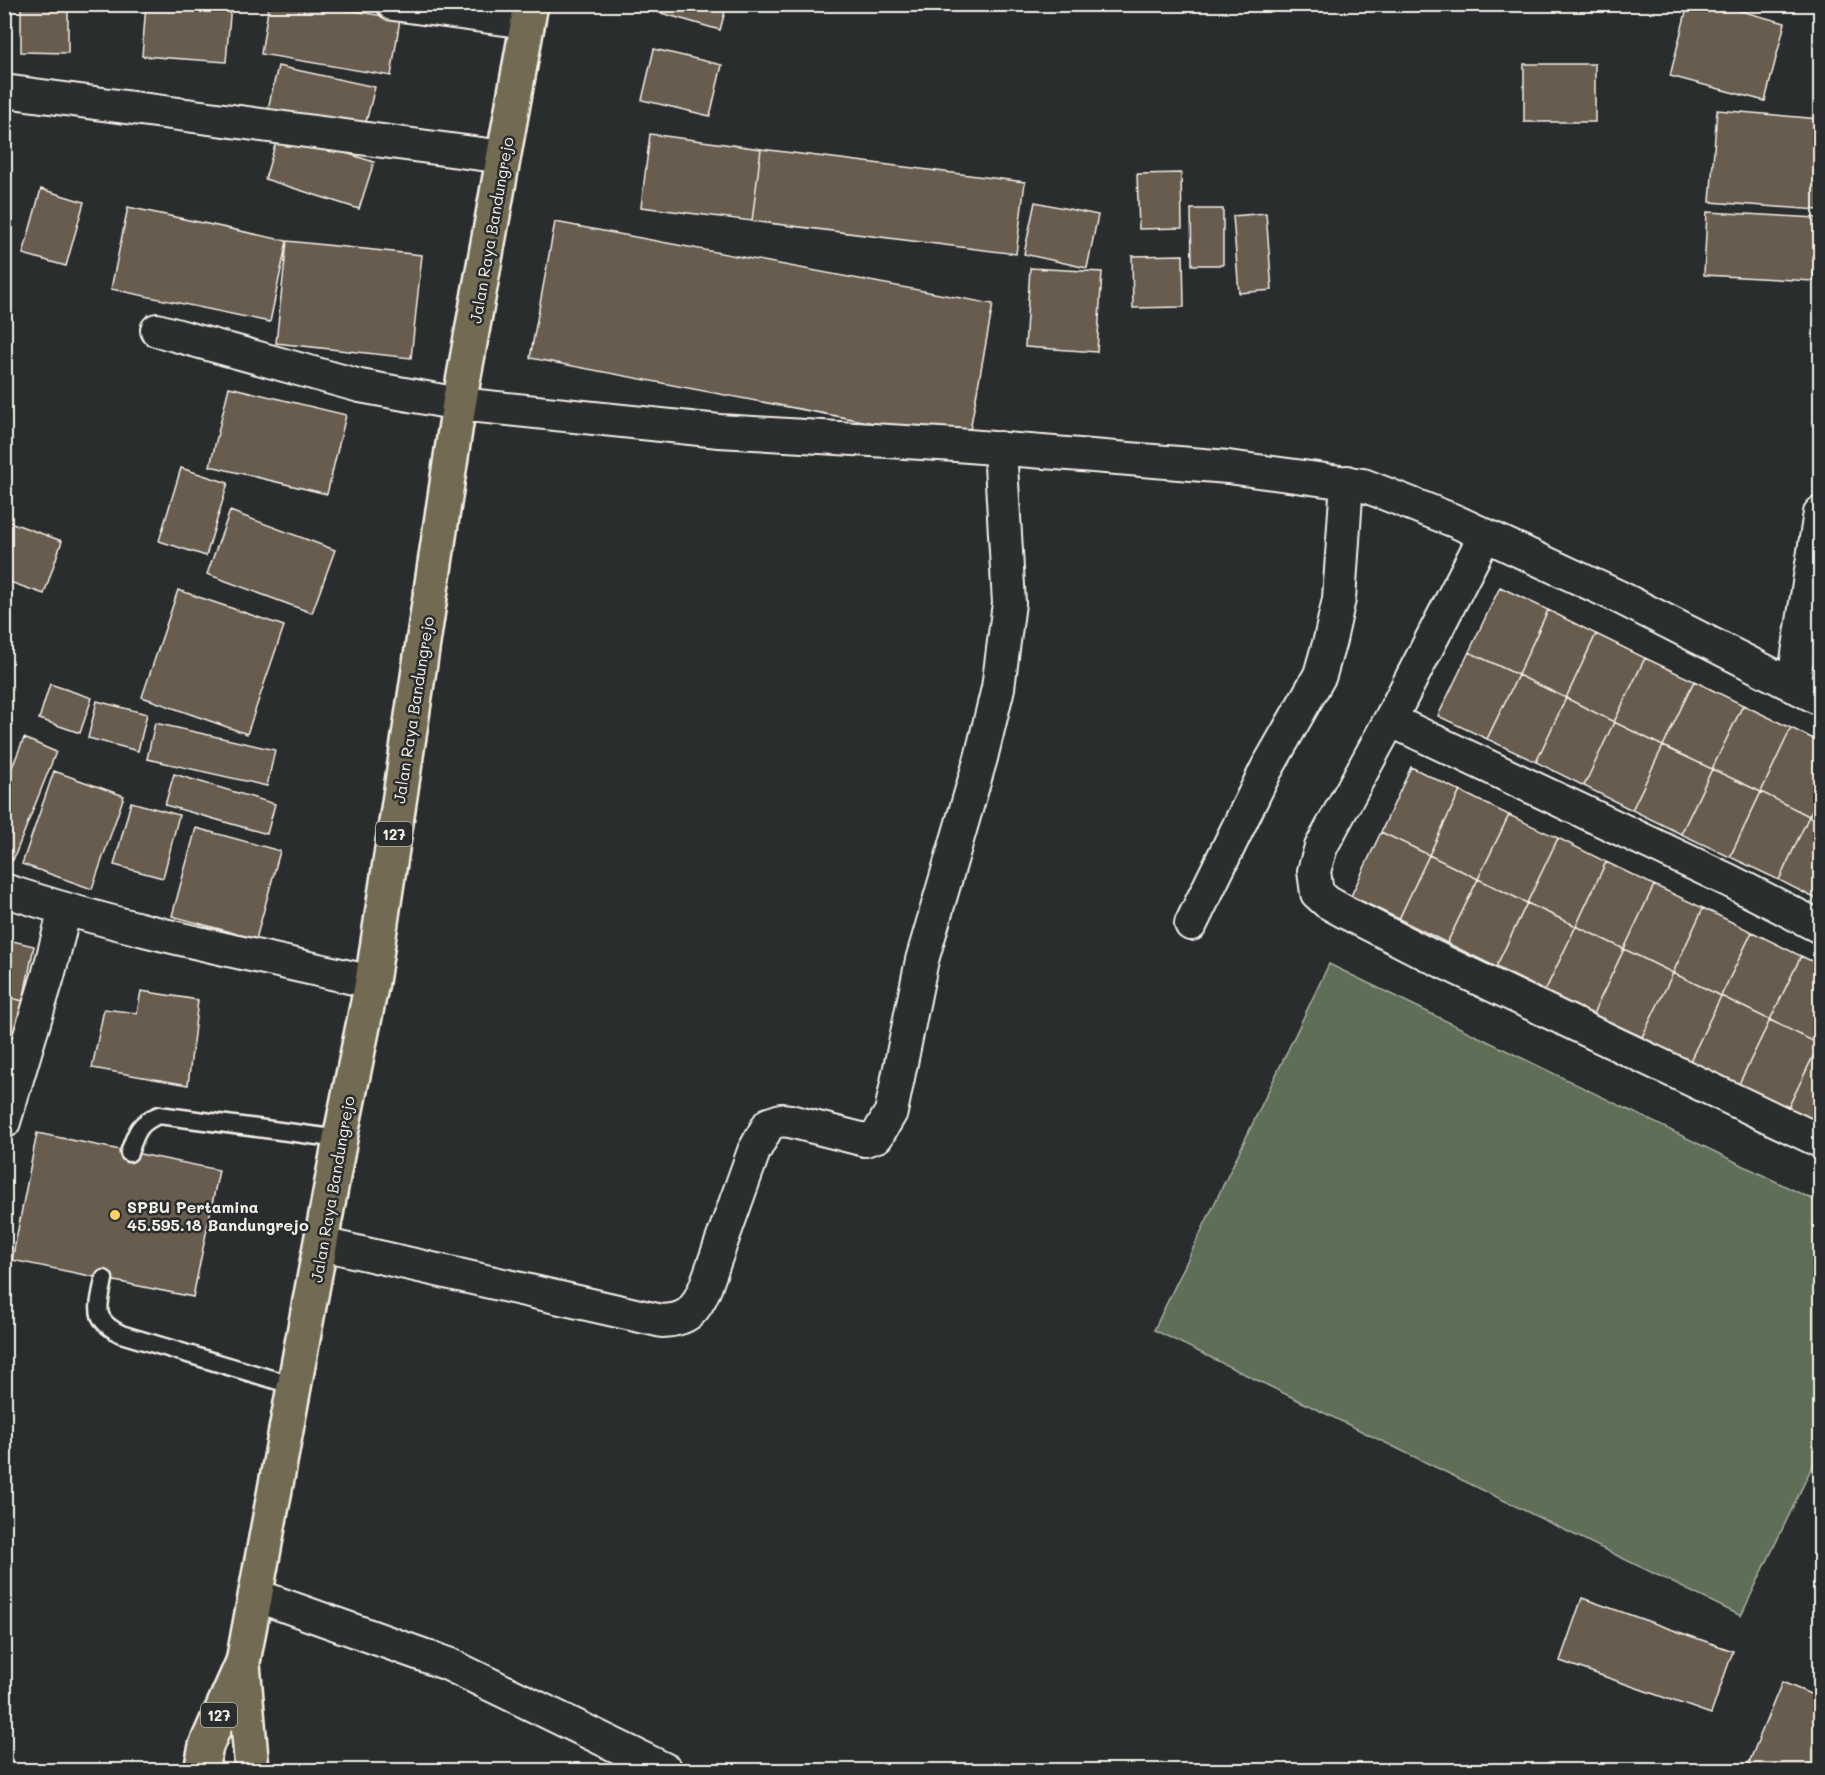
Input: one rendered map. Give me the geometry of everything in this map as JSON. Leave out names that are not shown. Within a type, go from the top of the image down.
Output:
[{"type":"main road","name":"Jalan Raya Bandungrejo","points":[[201,1770],[206,1746],[243,1662],[340,1139],[372,982],[459,404],[529,14]]},
{"type":"main road","name":"Jalan Raya Bandungrejo","points":[[243,1662],[252,1770]]},
{"type":"street","points":[[393,4],[529,14]]},
{"type":"street","points":[[4,91],[504,157]]},
{"type":"street","points":[[157,330],[360,386],[459,404],[719,431],[1000,448],[1228,467],[1363,484],[1485,535],[1617,596],[1807,692],[1821,513]]},
{"type":"street","points":[[322,1244],[662,1321],[674,1320],[687,1316],[697,1306],[754,1151],[769,1124],[781,1120],[789,1121],[865,1140],[877,1136],[891,1112],[922,960],[981,758],[998,688],[1009,603],[1000,448]]},
{"type":"street","points":[[1191,924],[1266,770],[1320,675],[1339,599],[1347,482]]},
{"type":"street","points":[[1485,535],[1390,720],[1321,847],[1314,872],[1317,893],[1345,912],[1431,956],[1821,1141]]},
{"type":"street","points":[[1390,720],[1730,881],[1821,927]]},
{"type":"street","points":[[4,890],[65,910],[145,931],[372,982]]},
{"type":"street","points":[[4,1122],[65,910]]},
{"type":"street","points":[[255,1595],[448,1665],[666,1770]]},
{"type":"lane","points":[[129,1153],[138,1128],[149,1119],[159,1115],[340,1139]]},
{"type":"lane","points":[[104,1279],[98,1313],[106,1327],[121,1335],[295,1386]]},
{"type":"green space","points":[[1329,964],[1820,1203],[1820,1450],[1741,1616],[1154,1330]]},
{"type":"building","points":[[21,4],[68,4],[68,53],[21,52]]},
{"type":"building","points":[[146,4],[231,4],[226,62],[142,56]]},
{"type":"building","points":[[269,4],[316,4],[400,19],[391,76],[261,54]]},
{"type":"building","points":[[630,4],[727,4],[720,30]]},
{"type":"building","points":[[1688,4],[1715,4],[1785,23],[1765,101],[1670,76]]},
{"type":"building","points":[[654,49],[722,65],[710,116],[642,100]]},
{"type":"building","points":[[1524,64],[1595,64],[1595,122],[1524,122]]},
{"type":"building","points":[[278,66],[375,87],[363,134],[267,113]]},
{"type":"building","points":[[1717,110],[1820,119],[1819,210],[1710,202]]},
{"type":"building","points":[[279,132],[374,162],[359,209],[265,179]]},
{"type":"building","points":[[650,134],[761,149],[752,221],[641,207]]},
{"type":"building","points":[[761,149],[1025,182],[1016,254],[752,221]]},
{"type":"building","points":[[1181,173],[1182,228],[1139,229],[1137,174]]},
{"type":"building","points":[[41,189],[84,202],[66,266],[23,254]]},
{"type":"building","points":[[1035,202],[1098,215],[1087,268],[1024,254]]},
{"type":"building","points":[[128,207],[287,241],[270,322],[111,289]]},
{"type":"building","points":[[1191,209],[1223,209],[1223,265],[1192,265]]},
{"type":"building","points":[[1707,212],[1817,218],[1813,281],[1704,275]]},
{"type":"building","points":[[1266,213],[1272,290],[1239,293],[1233,216]]},
{"type":"building","points":[[555,222],[993,304],[968,441],[530,358]]},
{"type":"building","points":[[287,241],[422,255],[411,358],[276,343]]},
{"type":"building","points":[[1183,255],[1184,307],[1133,308],[1132,256]]},
{"type":"building","points":[[1030,268],[1102,272],[1097,352],[1025,347]]},
{"type":"building","points":[[229,387],[346,415],[327,494],[210,466]]},
{"type":"building","points":[[181,468],[228,483],[206,556],[159,541]]},
{"type":"building","points":[[230,511],[335,550],[312,613],[207,574]]},
{"type":"building","points":[[4,520],[62,541],[44,594],[4,580]]},
{"type":"building","points":[[1500,587],[1548,610],[1518,675],[1469,652]]},
{"type":"building","points":[[178,590],[284,626],[247,734],[142,697]]},
{"type":"building","points":[[1548,610],[1596,634],[1566,698],[1518,675]]},
{"type":"building","points":[[1596,634],[1645,658],[1614,722],[1566,698]]},
{"type":"building","points":[[1469,652],[1518,675],[1487,739],[1438,716]]},
{"type":"building","points":[[1645,658],[1694,681],[1663,746],[1614,722]]},
{"type":"building","points":[[1518,675],[1566,698],[1536,762],[1487,739]]},
{"type":"building","points":[[1694,681],[1743,705],[1712,769],[1663,746]]},
{"type":"building","points":[[50,684],[92,698],[80,733],[39,719]]},
{"type":"building","points":[[1566,698],[1614,722],[1584,786],[1536,762]]},
{"type":"building","points":[[97,701],[147,714],[138,751],[88,738]]},
{"type":"building","points":[[1743,705],[1791,728],[1761,792],[1712,769]]},
{"type":"building","points":[[1614,722],[1663,746],[1632,810],[1584,786]]},
{"type":"building","points":[[155,723],[275,750],[267,786],[147,759]]},
{"type":"building","points":[[1791,728],[1820,742],[1820,793],[1809,816],[1761,792]]},
{"type":"building","points":[[24,738],[56,752],[13,860],[4,857],[4,787]]},
{"type":"building","points":[[1663,746],[1712,769],[1681,834],[1632,810]]},
{"type":"building","points":[[1411,767],[1460,791],[1429,855],[1381,832]]},
{"type":"building","points":[[1712,769],[1761,792],[1730,857],[1681,834]]},
{"type":"building","points":[[54,771],[124,796],[92,889],[22,864]]},
{"type":"building","points":[[174,774],[275,804],[267,834],[165,805]]},
{"type":"building","points":[[1460,791],[1509,815],[1478,879],[1429,855]]},
{"type":"building","points":[[1761,792],[1809,816],[1779,880],[1730,857]]},
{"type":"building","points":[[1820,793],[1820,822],[1809,816]]},
{"type":"building","points":[[131,802],[179,815],[163,878],[114,865]]},
{"type":"building","points":[[1509,815],[1558,838],[1527,903],[1478,879]]},
{"type":"building","points":[[1809,816],[1820,822],[1820,901],[1779,880]]},
{"type":"building","points":[[196,828],[280,851],[256,939],[172,916]]},
{"type":"building","points":[[1381,832],[1429,855],[1399,919],[1351,896]]},
{"type":"building","points":[[1558,838],[1606,862],[1576,926],[1527,903]]},
{"type":"building","points":[[1429,855],[1478,879],[1447,943],[1399,919]]},
{"type":"building","points":[[1606,862],[1654,885],[1624,949],[1576,926]]},
{"type":"building","points":[[1478,879],[1527,903],[1496,967],[1447,943]]},
{"type":"building","points":[[1654,885],[1703,908],[1673,973],[1624,949]]},
{"type":"building","points":[[1527,903],[1576,926],[1545,991],[1496,967]]},
{"type":"building","points":[[1703,908],[1752,932],[1721,996],[1673,973]]},
{"type":"building","points":[[1576,926],[1624,949],[1593,1014],[1545,991]]},
{"type":"building","points":[[1752,932],[1801,956],[1770,1020],[1721,996]]},
{"type":"building","points":[[4,939],[34,946],[23,1001],[4,996]]},
{"type":"building","points":[[1624,949],[1673,973],[1642,1037],[1593,1014]]},
{"type":"building","points":[[1801,956],[1820,965],[1819,1044],[1770,1020]]},
{"type":"building","points":[[1673,973],[1721,996],[1690,1061],[1642,1037]]},
{"type":"building","points":[[141,991],[198,1000],[188,1085],[92,1068],[104,1009],[137,1013]]},
{"type":"building","points":[[4,996],[23,1001],[15,1033],[4,1031]]},
{"type":"building","points":[[1721,996],[1770,1020],[1739,1084],[1690,1061]]},
{"type":"building","points":[[1770,1020],[1819,1044],[1788,1108],[1739,1084]]},
{"type":"building","points":[[4,1031],[15,1033],[4,1069]]},
{"type":"building","points":[[1820,1044],[1820,1124],[1788,1108]]},
{"type":"building","name":"SPBU Pertamina 45.595.18 Bandungrejo","points":[[37,1133],[219,1170],[193,1297],[12,1260]]},
{"type":"building","points":[[1582,1598],[1733,1651],[1711,1714],[1560,1661]]},
{"type":"building","points":[[1782,1682],[1820,1698],[1820,1755],[1814,1770],[1746,1770]]},
{"type":"place","name":"SPBU Pertamina 45.595.18 Bandungrejo","points":[[115,1215]]}]
